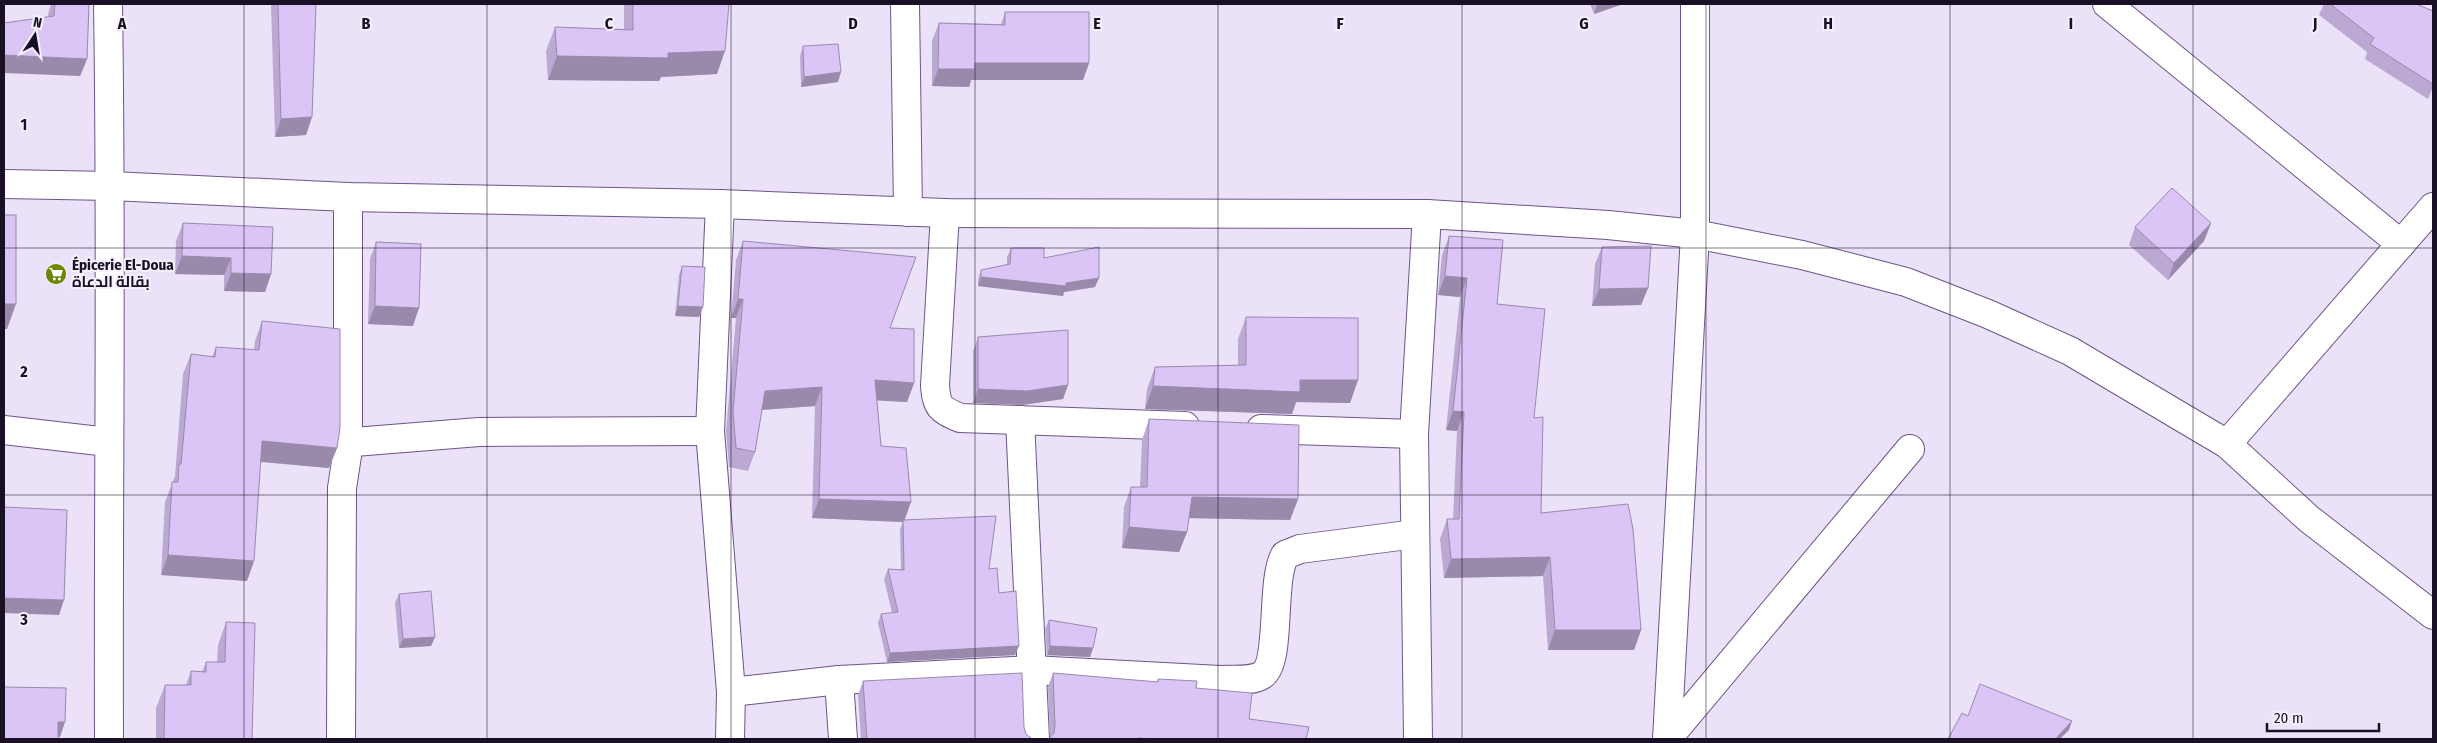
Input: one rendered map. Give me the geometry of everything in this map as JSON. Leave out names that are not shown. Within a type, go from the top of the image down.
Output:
[{"type":"street","points":[[108,4],[111,186],[108,442],[109,739]]},
{"type":"street","points":[[905,4],[908,212]]},
{"type":"street","points":[[2108,4],[2400,244]]},
{"type":"street","points":[[1696,5],[1695,234],[1667,739],[1910,449]]},
{"type":"street","points":[[4,184],[111,186],[348,197],[720,204],[945,213],[1427,214],[1608,225],[1695,234],[1802,255],[1906,282],[1979,310],[2070,351],[2227,444],[2309,519],[2433,615]]},
{"type":"street","points":[[342,739],[342,488],[348,449],[348,197]]},
{"type":"street","points":[[720,204],[710,431],[731,692],[730,739]]},
{"type":"street","points":[[2227,444],[2433,207]]},
{"type":"street","points":[[945,213],[936,402],[942,410],[960,418],[1414,434]]},
{"type":"street","points":[[1418,739],[1414,434],[1427,214]]},
{"type":"street","points":[[1020,420],[1035,739]]},
{"type":"street","points":[[4,430],[108,442]]},
{"type":"street","points":[[348,449],[354,442],[479,432],[710,431]]},
{"type":"street","points":[[731,692],[839,680],[1032,670],[1220,680],[1248,679],[1261,675],[1268,668],[1271,656],[1278,571],[1285,555],[1300,549],[1415,534]]},
{"type":"street","points":[[839,680],[843,739]]},
{"type":"building","points":[[55,4],[89,4],[87,59],[4,55],[4,23],[54,16]]},
{"type":"building","points":[[278,4],[316,4],[312,117],[281,119]]},
{"type":"building","points":[[633,4],[729,4],[725,51],[668,53],[668,58],[557,56],[555,27],[633,30]]},
{"type":"building","points":[[2330,4],[2416,4],[2433,11],[2433,84],[2370,44],[2374,38]]},
{"type":"building","points":[[1005,12],[1089,12],[1089,63],[975,63],[975,69],[938,69],[939,23],[1005,25]]},
{"type":"building","points":[[838,44],[841,72],[804,77],[803,46]]},
{"type":"building","points":[[2172,188],[2211,223],[2174,263],[2135,227]]},
{"type":"building","points":[[4,215],[16,215],[16,304],[4,304]]},
{"type":"building","points":[[183,223],[273,227],[271,274],[231,273],[231,258],[182,256]]},
{"type":"building","points":[[1449,236],[1503,240],[1497,304],[1545,309],[1534,418],[1543,417],[1541,513],[1628,504],[1633,529],[1641,630],[1555,630],[1550,557],[1451,559],[1447,519],[1459,519],[1464,412],[1453,411],[1467,278],[1445,276]]},
{"type":"building","points":[[743,241],[916,257],[890,328],[914,329],[914,383],[875,380],[881,446],[906,448],[911,502],[819,499],[822,387],[765,391],[755,452],[736,448],[733,411],[743,299],[738,299]]},
{"type":"building","points":[[376,242],[421,244],[419,308],[375,306]]},
{"type":"building","points":[[1651,246],[1648,288],[1599,289],[1602,247]]},
{"type":"building","points":[[1099,247],[1099,278],[1066,283],[1066,286],[981,277],[981,270],[1010,264],[1011,248],[1044,248],[1044,258]]},
{"type":"building","points":[[682,266],[705,267],[703,307],[678,306]]},
{"type":"building","points":[[1246,317],[1358,318],[1358,380],[1300,380],[1300,392],[1153,386],[1155,367],[1246,365]]},
{"type":"building","points":[[262,321],[340,329],[340,428],[337,448],[262,441],[254,561],[168,555],[172,482],[178,482],[179,464],[181,464],[191,354],[215,357],[216,347],[259,350]]},
{"type":"building","points":[[1068,330],[1068,385],[1027,391],[978,389],[978,337]]},
{"type":"building","points":[[1149,419],[1299,425],[1298,499],[1192,497],[1187,532],[1129,527],[1131,487],[1147,487]]},
{"type":"building","points":[[4,507],[67,510],[64,600],[4,598]]},
{"type":"building","points":[[996,516],[989,569],[997,568],[999,593],[1016,591],[1019,646],[890,653],[881,614],[898,612],[888,569],[904,570],[903,520]]},
{"type":"building","points":[[431,591],[435,637],[403,639],[399,594]]},
{"type":"building","points":[[1049,620],[1097,628],[1093,648],[1050,646]]},
{"type":"building","points":[[226,622],[255,623],[252,739],[164,739],[165,685],[191,685],[191,671],[206,672],[206,662],[225,662]]},
{"type":"building","points":[[1022,673],[1024,727],[1026,734],[1032,739],[867,739],[863,681]]},
{"type":"building","points":[[1053,673],[1158,682],[1158,679],[1197,681],[1196,688],[1252,693],[1249,719],[1309,727],[1306,739],[1049,739],[1054,733],[1055,726]]},
{"type":"building","points":[[1980,684],[2072,721],[2056,739],[1948,739],[1962,713],[1968,716]]},
{"type":"building","points":[[4,687],[66,688],[65,722],[58,722],[58,739],[4,739]]},
{"type":"place","name":"Épicerie El-Doua بقالة الدعاة","points":[[56,274]]}]
